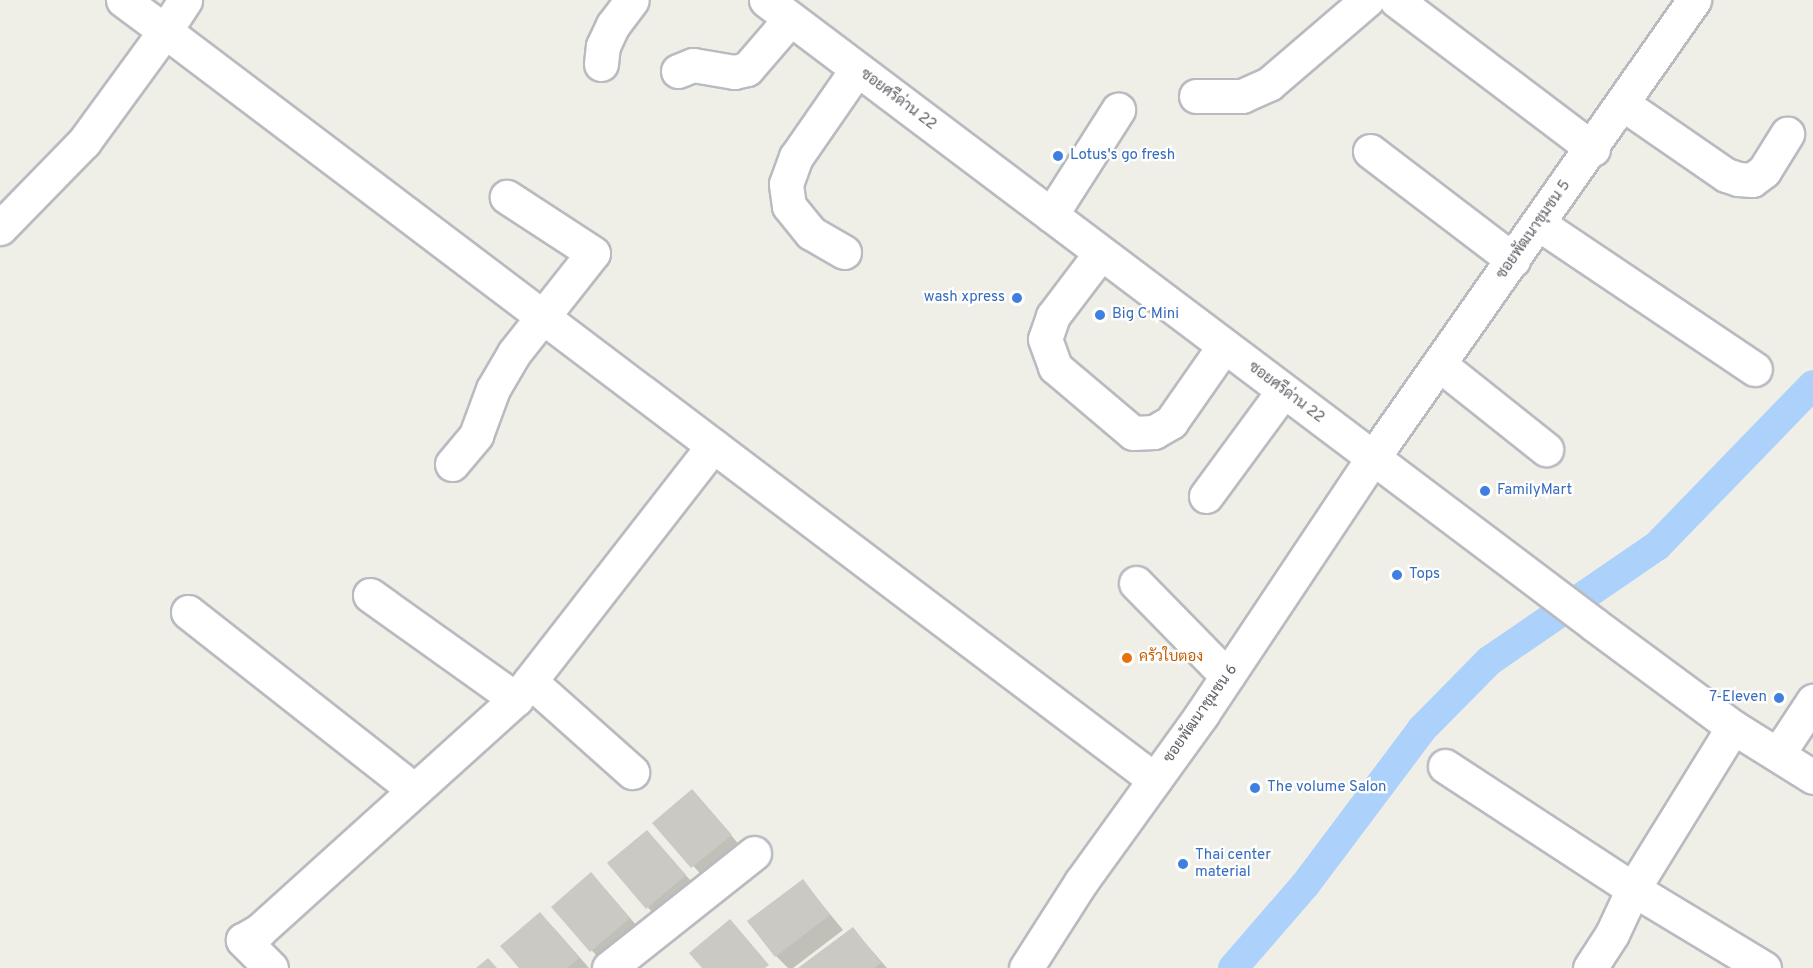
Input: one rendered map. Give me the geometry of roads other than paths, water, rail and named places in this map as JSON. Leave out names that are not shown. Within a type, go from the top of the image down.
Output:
[{"type":"street","points":[[123,0],[1155,780]]},
{"type":"street","points":[[0,228],[84,142],[185,0]]},
{"type":"street","points":[[601,64],[603,46],[613,25],[632,0]]},
{"type":"street","points":[[1196,96],[1242,96],[1269,84],[1367,0]]},
{"type":"street","points":[[1396,0],[1593,148]]},
{"type":"street","name":"ซอยพัฒนาชุมชน 5","points":[[1372,459],[1593,148],[1694,0]]},
{"type":"street","points":[[678,71],[693,65],[734,72],[747,69],[778,9]]},
{"type":"street","name":"ซอยศรีด่าน 22","points":[[778,9],[1595,625],[1733,727],[1813,777]]},
{"type":"street","points":[[844,252],[811,233],[789,206],[786,184],[796,157],[857,69]]},
{"type":"street","points":[[1623,104],[1726,175],[1738,179],[1752,180],[1764,171],[1787,135]]},
{"type":"street","points":[[1051,214],[1119,110]]},
{"type":"street","points":[[1370,151],[1513,260]]},
{"type":"street","points":[[452,464],[476,435],[493,389],[514,353],[592,253],[507,197]]},
{"type":"street","points":[[1539,224],[1755,369]]},
{"type":"street","points":[[1100,254],[1053,316],[1045,339],[1055,367],[1133,433],[1154,432],[1171,422],[1224,346]]},
{"type":"street","points":[[1439,364],[1546,449]]},
{"type":"street","points":[[1206,496],[1283,392]]},
{"type":"street","points":[[271,968],[243,940],[260,930],[523,690],[713,446]]},
{"type":"street","name":"ซอยพัฒนาชุมชน 6","points":[[1026,968],[1081,882],[1227,676],[1372,459]]},
{"type":"street","points":[[1136,583],[1227,676]]},
{"type":"street","points":[[370,595],[523,690],[632,772]]},
{"type":"street","points":[[188,612],[414,790]]},
{"type":"street","points":[[1778,754],[1813,701]]},
{"type":"street","points":[[1590,968],[1612,934],[1633,889],[1733,727]]},
{"type":"street","points":[[1445,766],[1633,889],[1764,968]]},
{"type":"street","points":[[609,968],[754,853]]},
{"type":"waterway","points":[[1233,968],[1305,885],[1422,729],[1489,661],[1657,546],[1813,385]]},
{"type":"place","name":"Lotus's go fresh","points":[[1058,156]]},
{"type":"place","name":"wash xpress","points":[[1017,298]]},
{"type":"place","name":"Big C Mini","points":[[1100,315]]},
{"type":"place","name":"FamilyMart","points":[[1485,491]]},
{"type":"place","name":"Tops","points":[[1397,575]]},
{"type":"place","name":"ครัวใบตอง","points":[[1127,658]]},
{"type":"place","name":"7-Eleven","points":[[1779,698]]},
{"type":"place","name":"The volume Salon","points":[[1255,788]]},
{"type":"place","name":"Thai center material","points":[[1183,864]]}]
